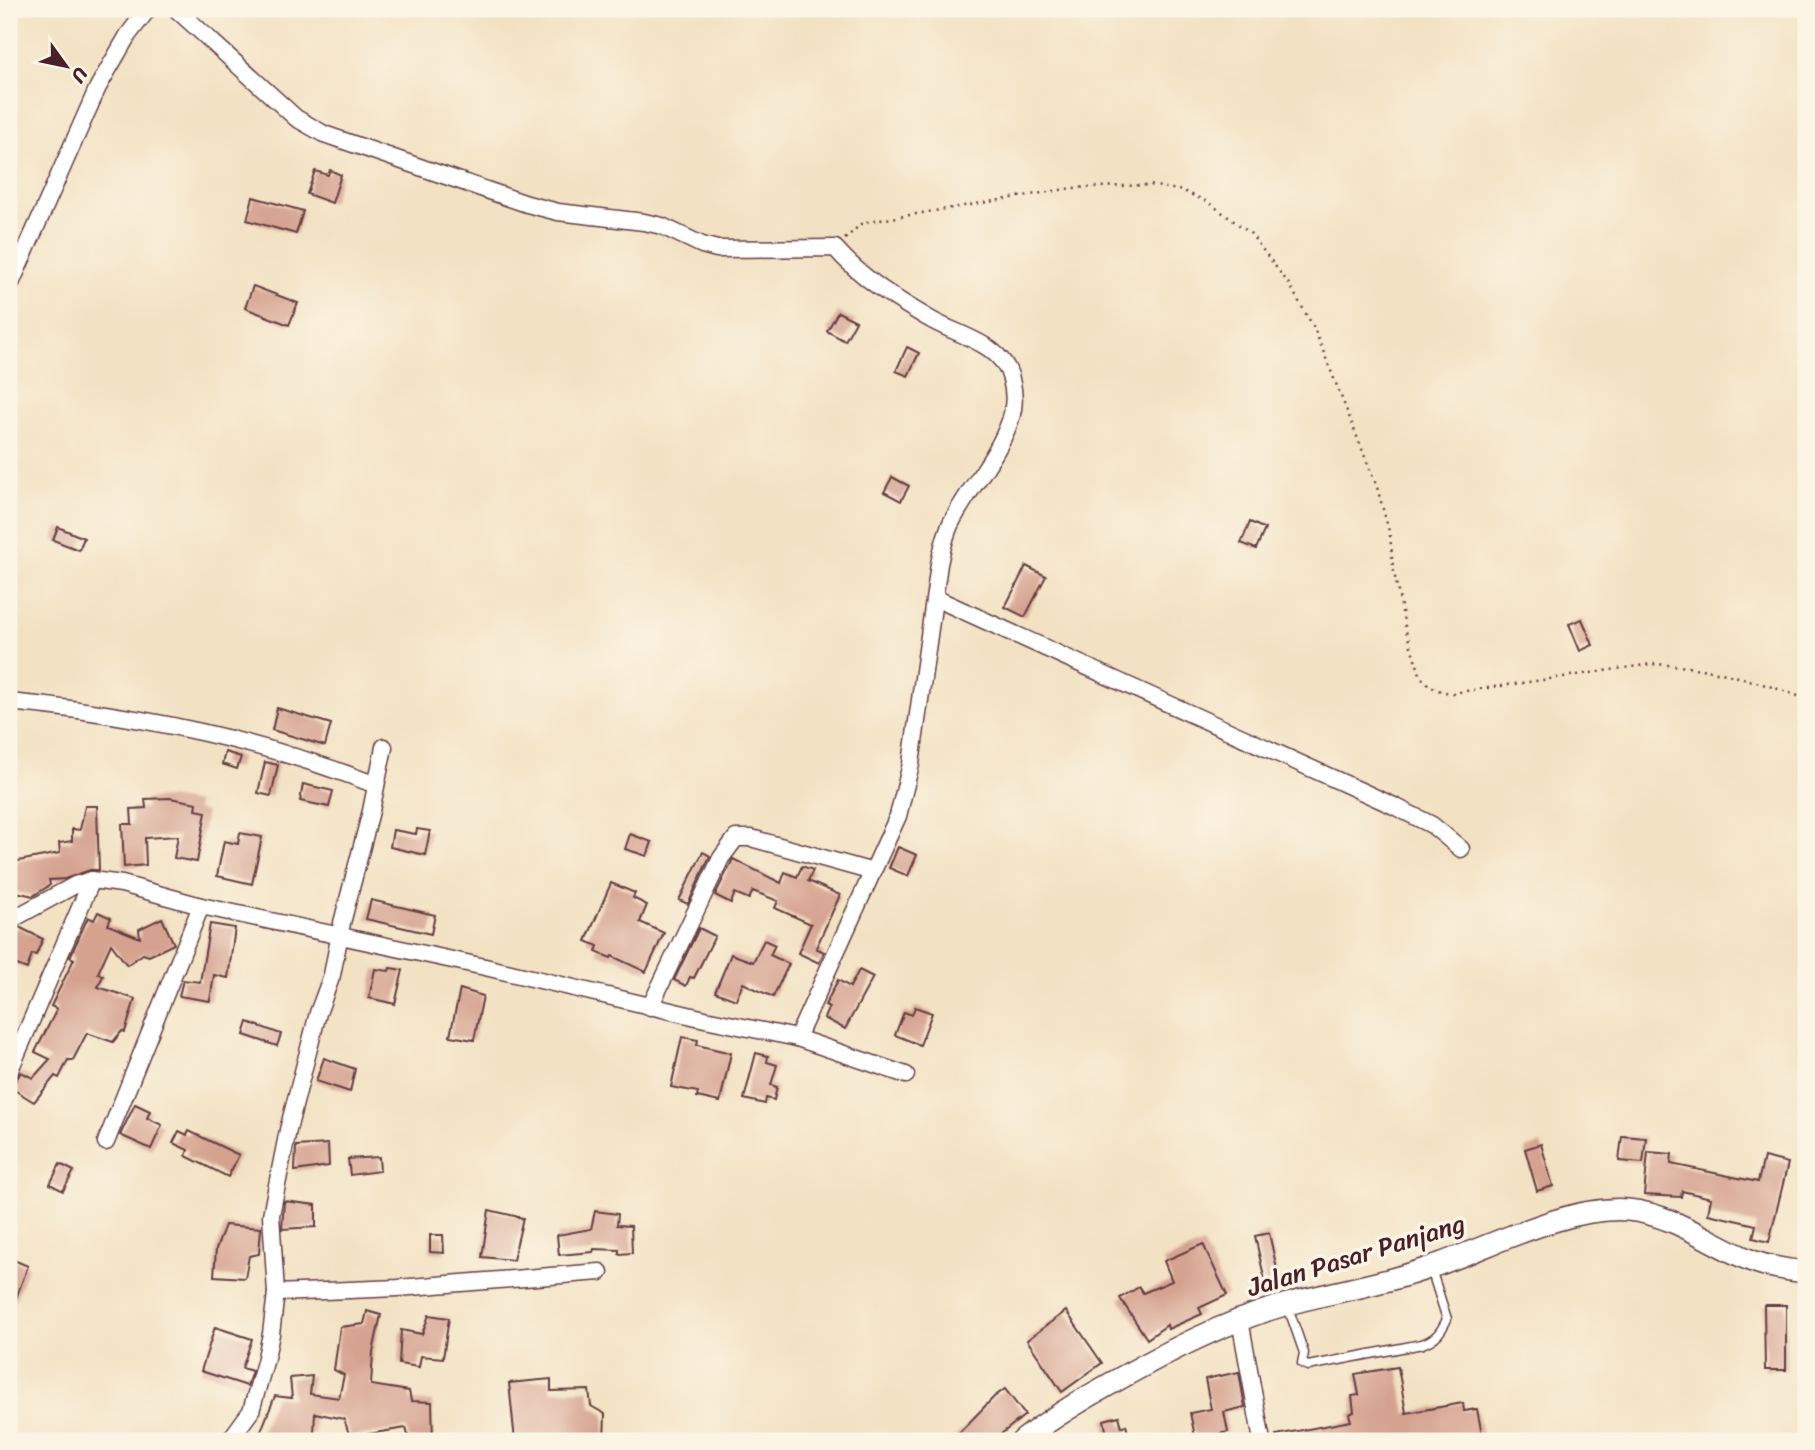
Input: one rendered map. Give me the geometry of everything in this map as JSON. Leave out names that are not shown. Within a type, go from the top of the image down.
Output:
[{"type":"main road","name":"Jalan Pasar Panjang","points":[[1022,1441],[1037,1428],[1080,1401],[1151,1360],[1240,1320],[1287,1304],[1430,1268],[1545,1224],[1606,1210],[1629,1210],[1655,1215],[1748,1259],[1780,1269],[1806,1272]]},
{"type":"street","points":[[9,288],[98,87],[128,35],[148,9]]},
{"type":"street","points":[[176,9],[296,118],[324,134],[527,204],[558,212],[662,226],[702,246],[718,249],[835,248],[870,282],[931,320],[980,343],[1002,359],[1010,372],[1015,406],[1010,423],[950,524],[939,564],[911,764],[898,816],[797,1038]]},
{"type":"street","points":[[935,598],[1394,806],[1432,825],[1461,849]]},
{"type":"street","points":[[9,702],[162,723],[261,746],[376,785]]},
{"type":"street","points":[[229,1441],[251,1410],[271,1334],[276,1293],[271,1215],[288,1130],[318,1013],[332,975],[384,747]]},
{"type":"street","points":[[649,1007],[721,858],[736,838],[751,838],[873,872]]},
{"type":"street","points":[[9,921],[75,885],[92,880],[122,884],[201,906],[778,1036],[797,1038],[906,1075]]},
{"type":"street","points":[[9,1072],[92,880]]},
{"type":"street","points":[[106,1142],[201,906]]},
{"type":"street","points":[[276,1293],[398,1288],[600,1272]]},
{"type":"street","points":[[1240,1320],[1262,1441]]},
{"type":"lane","points":[[1287,1304],[1304,1353],[1302,1363],[1308,1366],[1422,1344],[1433,1340],[1441,1332],[1447,1319],[1430,1268]]},
{"type":"path","points":[[835,248],[862,223],[1072,188],[1150,185],[1183,191],[1208,202],[1250,233],[1289,284],[1314,328],[1377,487],[1390,535],[1393,567],[1408,639],[1421,677],[1430,686],[1437,691],[1453,693],[1652,664],[1684,665],[1723,672],[1806,699]]},
{"type":"building","points":[[330,170],[341,175],[332,203],[307,194],[315,171],[328,175]]},
{"type":"building","points":[[253,197],[303,211],[296,234],[247,220]]},
{"type":"building","points":[[253,286],[298,303],[289,325],[245,308]]},
{"type":"building","points":[[838,312],[856,321],[845,341],[827,331]]},
{"type":"building","points":[[907,347],[919,353],[908,376],[896,371]]},
{"type":"building","points":[[892,477],[909,486],[901,501],[884,492]]},
{"type":"building","points":[[1250,522],[1265,529],[1256,549],[1241,543]]},
{"type":"building","points":[[58,527],[84,538],[79,550],[53,540]]},
{"type":"building","points":[[1026,566],[1046,576],[1025,617],[1005,607]]},
{"type":"building","points":[[1582,619],[1593,645],[1580,651],[1569,624]]},
{"type":"building","points":[[277,708],[331,724],[325,746],[272,730]]},
{"type":"building","points":[[225,752],[241,757],[237,769],[222,764]]},
{"type":"building","points":[[265,762],[278,765],[271,796],[258,793]]},
{"type":"building","points":[[303,784],[333,791],[329,807],[300,801]]},
{"type":"building","points":[[170,798],[197,803],[196,810],[206,812],[197,862],[174,858],[178,836],[145,838],[146,865],[124,867],[122,824],[132,824],[131,809],[146,808],[145,799]]},
{"type":"building","points":[[85,806],[97,806],[99,870],[90,870],[65,879],[49,880],[50,885],[33,896],[16,892],[13,862],[60,853],[59,843],[72,841],[72,829],[80,830]]},
{"type":"building","points":[[417,829],[430,831],[425,855],[390,847],[393,830],[416,834]]},
{"type":"building","points":[[240,833],[262,837],[252,884],[217,876],[224,841],[238,844]]},
{"type":"building","points":[[630,834],[652,842],[647,856],[625,849]]},
{"type":"building","points":[[898,847],[917,855],[908,876],[889,868]]},
{"type":"building","points":[[703,852],[710,856],[688,904],[679,900]]},
{"type":"building","points":[[733,859],[781,883],[785,872],[797,877],[802,866],[813,870],[808,881],[840,895],[816,948],[824,952],[819,963],[798,953],[811,924],[775,908],[778,901],[753,891],[749,899],[735,893],[731,903],[715,895]]},
{"type":"building","points":[[611,883],[635,893],[633,898],[647,905],[640,922],[664,933],[646,972],[612,956],[611,958],[596,952],[598,946],[586,941]]},
{"type":"building","points":[[371,900],[435,915],[431,934],[366,919]]},
{"type":"building","points":[[98,912],[111,918],[108,925],[140,938],[139,929],[162,918],[174,944],[149,956],[143,954],[127,965],[111,944],[98,973],[103,976],[98,987],[135,999],[125,1032],[122,1031],[113,1042],[87,1033],[73,1060],[68,1060],[59,1078],[55,1076],[34,1102],[11,1088],[21,1072],[33,1078],[50,1059],[35,1052],[57,1009],[51,1006],[74,959],[70,957],[88,917],[94,920]]},
{"type":"building","points":[[210,924],[235,928],[228,978],[214,975],[210,1001],[179,996],[183,980],[200,982]]},
{"type":"building","points":[[19,927],[43,939],[36,955],[32,954],[27,969],[9,962],[9,933]]},
{"type":"building","points":[[699,928],[715,936],[694,978],[690,977],[686,986],[674,980]]},
{"type":"building","points":[[764,940],[775,945],[770,955],[789,964],[773,997],[743,983],[736,1000],[715,992],[731,954],[753,962]]},
{"type":"building","points":[[390,968],[403,970],[395,1004],[369,998],[375,969],[389,971]]},
{"type":"building","points":[[859,970],[873,977],[845,1029],[824,1018],[829,1007],[825,1005],[838,980],[850,987]]},
{"type":"building","points":[[460,989],[483,996],[474,1040],[450,1036]]},
{"type":"building","points":[[915,1007],[932,1013],[920,1045],[895,1035],[904,1012],[912,1015]]},
{"type":"building","points":[[248,1022],[281,1034],[277,1046],[244,1035]]},
{"type":"building","points":[[682,1037],[698,1040],[697,1045],[731,1053],[720,1102],[697,1097],[698,1092],[671,1087]]},
{"type":"building","points":[[756,1053],[768,1056],[767,1062],[777,1065],[771,1085],[777,1087],[774,1100],[766,1098],[765,1104],[744,1099]]},
{"type":"building","points":[[324,1058],[355,1069],[350,1092],[316,1081]]},
{"type":"building","points":[[135,1104],[150,1111],[147,1118],[162,1125],[151,1149],[120,1135]]},
{"type":"building","points":[[179,1131],[187,1135],[189,1131],[239,1155],[228,1177],[186,1156],[188,1150],[173,1143]]},
{"type":"building","points":[[1622,1136],[1646,1138],[1643,1163],[1619,1161]]},
{"type":"building","points":[[328,1144],[329,1166],[295,1171],[296,1146]]},
{"type":"building","points":[[1541,1144],[1553,1186],[1537,1191],[1525,1149]]},
{"type":"building","points":[[1648,1152],[1672,1154],[1671,1164],[1758,1182],[1764,1157],[1788,1163],[1769,1242],[1753,1238],[1756,1225],[1708,1214],[1711,1198],[1682,1191],[1681,1197],[1644,1195]]},
{"type":"building","points":[[379,1157],[380,1171],[350,1175],[348,1159]]},
{"type":"building","points":[[60,1164],[74,1171],[63,1191],[50,1184]]},
{"type":"building","points":[[284,1201],[316,1205],[316,1227],[282,1229]]},
{"type":"building","points":[[489,1210],[523,1218],[513,1260],[482,1257]]},
{"type":"building","points":[[595,1211],[618,1214],[617,1225],[631,1226],[632,1253],[619,1254],[619,1250],[594,1249],[593,1252],[559,1255],[557,1235],[591,1229]]},
{"type":"building","points":[[225,1225],[261,1228],[259,1254],[249,1256],[245,1278],[214,1276],[216,1249]]},
{"type":"building","points":[[1269,1233],[1281,1287],[1267,1290],[1255,1236]]},
{"type":"building","points":[[430,1235],[443,1235],[444,1253],[430,1252]]},
{"type":"building","points":[[1203,1244],[1227,1295],[1199,1308],[1202,1314],[1168,1329],[1167,1325],[1147,1339],[1120,1298],[1139,1287],[1143,1293],[1172,1281],[1164,1261]]},
{"type":"building","points":[[9,1258],[28,1266],[10,1314],[9,1314]]},
{"type":"building","points":[[1764,1305],[1786,1305],[1786,1370],[1765,1370]]},
{"type":"building","points":[[367,1311],[381,1315],[373,1352],[371,1385],[409,1391],[411,1401],[432,1402],[433,1441],[409,1439],[406,1428],[350,1437],[344,1419],[315,1413],[314,1434],[301,1441],[257,1441],[275,1396],[292,1398],[290,1378],[312,1376],[310,1394],[339,1398],[344,1375],[334,1370],[340,1327],[364,1324]]},
{"type":"building","points":[[1066,1311],[1102,1363],[1062,1392],[1027,1340]]},
{"type":"building","points":[[429,1315],[449,1318],[443,1358],[421,1356],[419,1367],[399,1364],[401,1330],[422,1334]]},
{"type":"building","points":[[215,1327],[252,1339],[242,1368],[252,1371],[247,1386],[201,1371]]},
{"type":"building","points":[[1398,1367],[1406,1413],[1463,1403],[1464,1411],[1477,1409],[1482,1435],[1470,1437],[1471,1441],[1277,1441],[1276,1435],[1351,1421],[1349,1414],[1354,1412],[1352,1396],[1359,1395],[1355,1374]]},
{"type":"building","points":[[1239,1372],[1245,1407],[1224,1412],[1228,1432],[1214,1435],[1216,1441],[1196,1441],[1190,1413],[1211,1409],[1205,1379]]},
{"type":"building","points":[[551,1379],[551,1391],[589,1390],[591,1406],[605,1414],[604,1441],[575,1441],[574,1436],[552,1436],[552,1441],[515,1441],[509,1383]]},
{"type":"building","points":[[1005,1389],[1025,1415],[1001,1434],[1008,1441],[951,1441],[994,1397]]},
{"type":"building","points":[[1119,1416],[1122,1427],[1126,1425],[1130,1441],[1108,1441],[1104,1420]]}]
